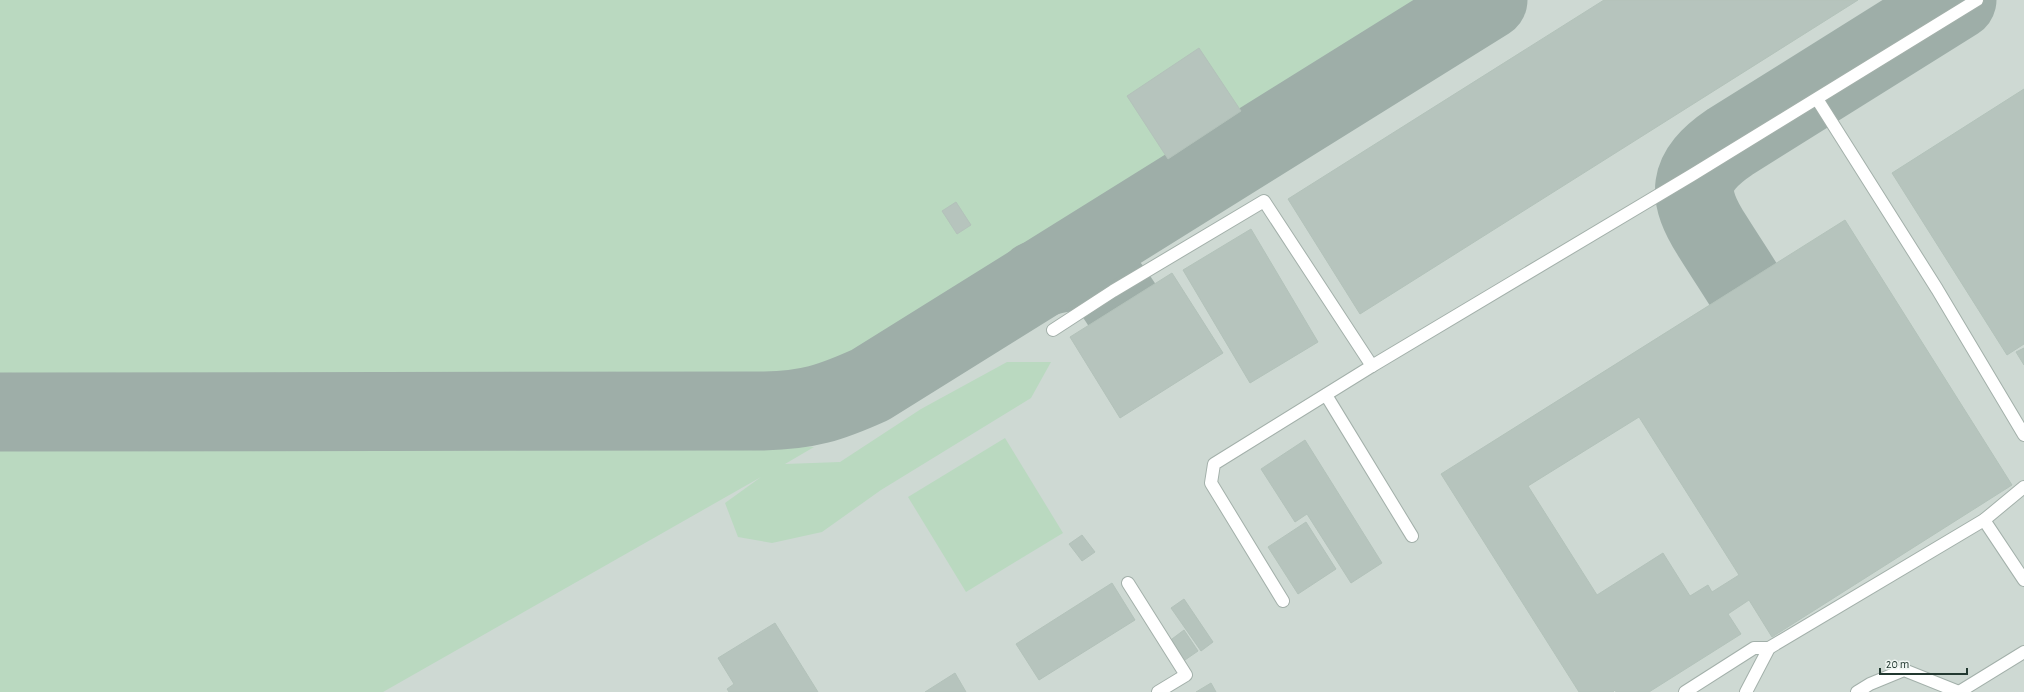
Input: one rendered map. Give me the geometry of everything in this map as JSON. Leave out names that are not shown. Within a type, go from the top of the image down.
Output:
[{"type":"lane","points":[[1283,601],[1211,483],[1214,464],[1372,366],[1818,99],[1978,0]]},
{"type":"lane","points":[[1818,99],[1937,289],[2024,435]]},
{"type":"lane","points":[[1053,330],[1113,291],[1264,201],[1372,366]]},
{"type":"lane","points":[[1326,395],[1412,536]]},
{"type":"lane","points":[[1685,692],[1754,648],[1769,648],[1984,520],[2024,487]]},
{"type":"lane","points":[[1984,520],[2024,580]]},
{"type":"lane","points":[[1128,584],[1186,675],[1158,692]]},
{"type":"lane","points":[[1746,692],[1769,648]]},
{"type":"lane","points":[[1857,692],[1870,684],[1904,670],[1959,692],[2024,652]]},
{"type":"shaded area","points":[[0,0],[2024,0],[2024,692],[41,692],[0,642]]},
{"type":"green space","points":[[0,0],[1422,0],[835,367],[801,376],[744,378],[0,379]]},
{"type":"green space","points":[[1007,362],[1051,362],[1031,398],[881,490],[822,532],[772,543],[738,537],[725,503],[761,477],[383,692],[0,692],[0,446],[745,442],[814,447],[785,464],[840,462],[921,409]]},
{"type":"green space","points":[[1005,438],[1063,533],[966,592],[908,497]]},
{"type":"building","points":[[1604,0],[1858,0],[1360,314],[1288,199]]},
{"type":"building","points":[[1199,48],[1241,111],[1168,159],[1127,96]]},
{"type":"building","points":[[2024,89],[2024,344],[2007,355],[1892,173]]},
{"type":"building","points":[[956,202],[971,225],[957,234],[942,211]]},
{"type":"building","points":[[1845,220],[2012,485],[1772,637],[1749,600],[1728,614],[1741,634],[1649,692],[1616,692],[1615,690],[1613,692],[1579,692],[1441,474]],"holes":[[[1639,417],[1739,575],[1712,592],[1708,585],[1690,596],[1663,553],[1597,595],[1528,486]]]},
{"type":"building","points":[[1251,229],[1318,342],[1250,383],[1183,270]]},
{"type":"building","points":[[1172,273],[1223,353],[1120,418],[1070,337]]},
{"type":"building","points":[[2024,348],[2024,365],[2016,352]]},
{"type":"building","points":[[1305,440],[1382,563],[1351,583],[1307,514],[1295,522],[1261,469]]},
{"type":"building","points":[[1306,522],[1336,569],[1298,594],[1268,547]]},
{"type":"building","points":[[1082,535],[1095,552],[1082,561],[1069,544]]},
{"type":"building","points":[[1112,583],[1135,620],[1039,680],[1016,644]]},
{"type":"building","points":[[1184,599],[1213,642],[1201,651],[1171,608]]},
{"type":"building","points":[[775,623],[818,692],[729,692],[727,689],[734,684],[718,658]]},
{"type":"building","points":[[1184,630],[1198,651],[1182,662],[1168,642]]},
{"type":"building","points":[[955,673],[966,692],[925,692]]},
{"type":"building","points":[[1211,683],[1216,692],[1196,692]]},
{"type":"taxiway","points":[[0,412],[764,411],[794,409],[830,401],[870,385],[1488,0]]},
{"type":"taxiway","points":[[1743,284],[1713,237],[1698,209],[1695,196],[1695,185],[1698,174],[1705,164],[1730,142],[1957,0]]},
{"type":"taxiway","points":[[1037,280],[1061,273],[1088,273],[1103,280],[1122,305]]}]
